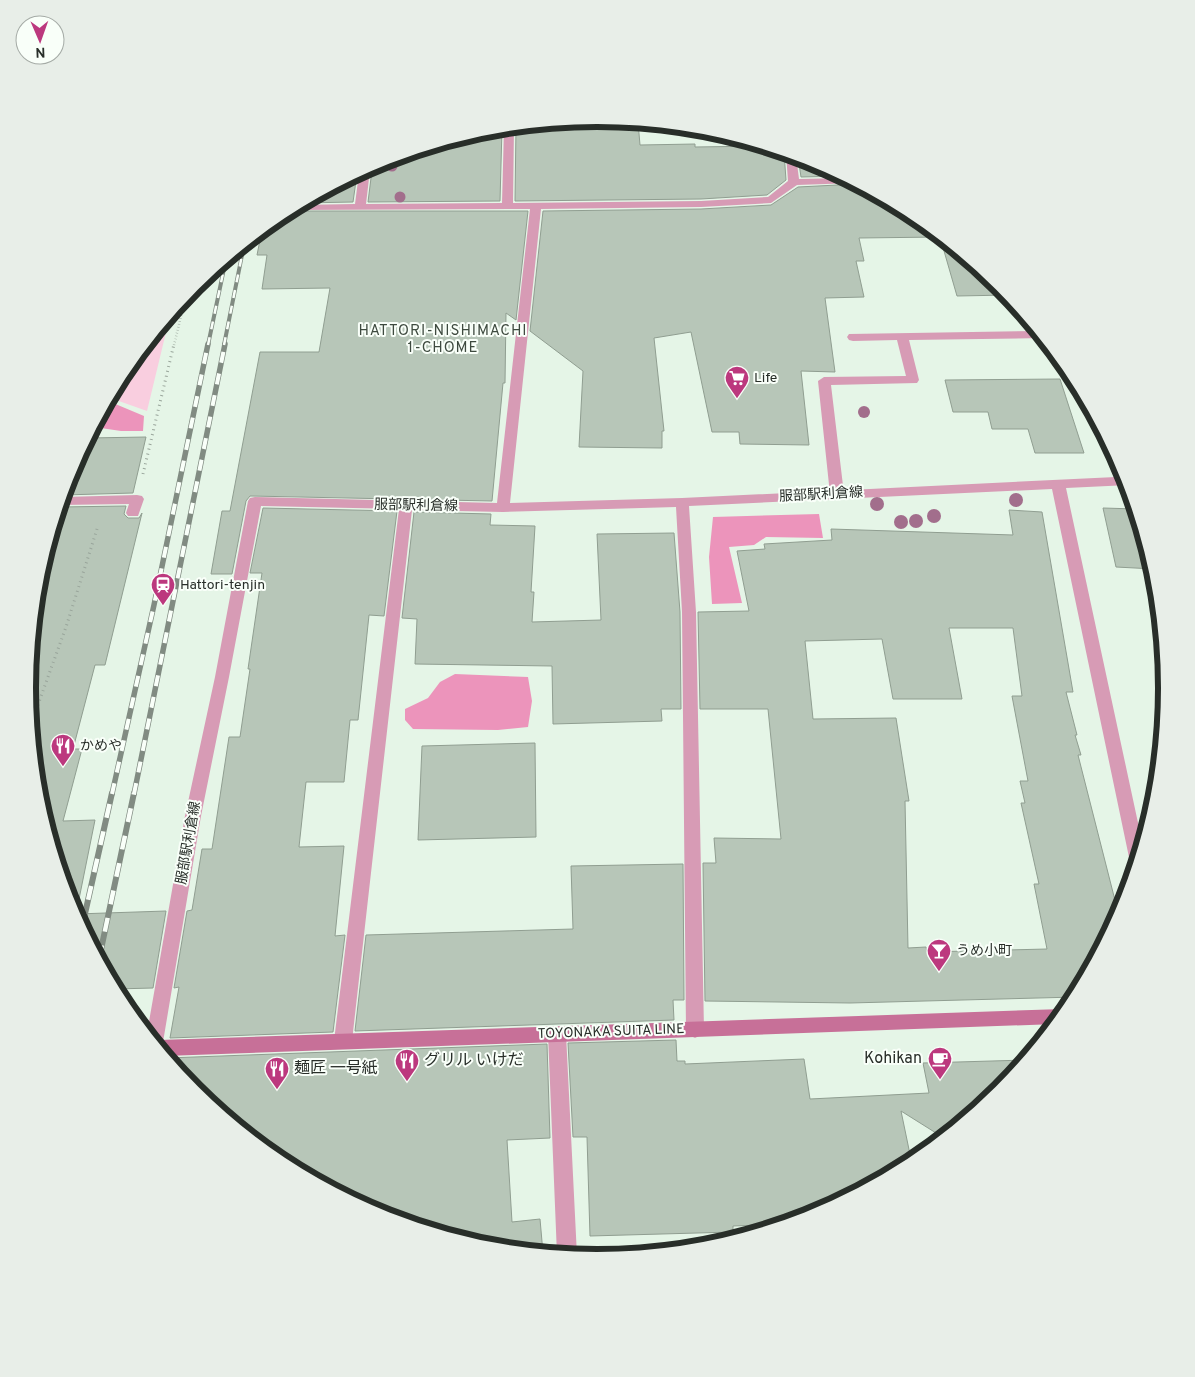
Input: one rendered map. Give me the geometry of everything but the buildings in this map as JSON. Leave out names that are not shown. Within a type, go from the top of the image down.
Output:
[{"type":"main road","name":"TOYONAKA SUITA LINE","points":[[167,1048],[1053,1016]]},
{"type":"street","points":[[507,205],[510,134]]},
{"type":"street","points":[[791,162],[794,182]]},
{"type":"street","points":[[360,207],[364,178]]},
{"type":"street","points":[[308,208],[701,204],[771,200],[794,182],[836,181]]},
{"type":"street","points":[[503,508],[536,205]]},
{"type":"street","points":[[853,337],[1033,335]]},
{"type":"street","points":[[837,494],[824,381],[913,380],[902,337]]},
{"type":"street","name":"服部駅利倉線","points":[[155,1034],[193,816],[222,677],[255,501],[503,508],[682,502],[1119,481]]},
{"type":"street","points":[[1058,484],[1135,849]]},
{"type":"street","points":[[69,501],[137,499],[133,513]]},
{"type":"street","points":[[682,502],[689,622],[695,1030]]},
{"type":"street","points":[[343,1041],[406,506]]},
{"type":"street","points":[[557,1034],[567,1249]]},
{"type":"path","points":[[137,499],[182,311]]},
{"type":"path","points":[[37,709],[66,628],[102,514],[104,500]]},
{"type":"shaded area","points":[[167,329],[147,411],[116,400],[152,347]]},
{"type":"shaded area","points":[[114,403],[144,416],[143,431],[121,431],[100,428]]},
{"type":"shaded area","points":[[819,514],[823,538],[766,537],[754,545],[729,547],[742,603],[712,604],[709,557],[713,517]]},
{"type":"shaded area","points":[[455,674],[528,677],[532,701],[528,727],[498,730],[413,729],[405,720],[405,709],[428,698],[440,682]]},
{"type":"railway","points":[[224,345],[242,255]]},
{"type":"railway","points":[[208,345],[224,270]]},
{"type":"railway","points":[[112,794],[154,605],[208,344]]},
{"type":"railway","points":[[134,794],[225,344]]},
{"type":"railway","points":[[85,916],[112,793]]},
{"type":"railway","points":[[101,950],[134,793]]},
{"type":"place","name":"Life","points":[[737,399]]},
{"type":"place","name":"Hattori-tenjin","points":[[163,606]]},
{"type":"place","name":"かめや","points":[[63,767]]},
{"type":"place","name":"うめ小町","points":[[939,972]]},
{"type":"place","name":"Kohikan","points":[[940,1080]]},
{"type":"place","name":"グリル いけだ","points":[[407,1082]]},
{"type":"place","name":"麺匠 一号紙","points":[[277,1090]]},
{"type":"district","name":"HATTORI-NISHIMACHI 1-CHOME","points":[[443,340]]}]
